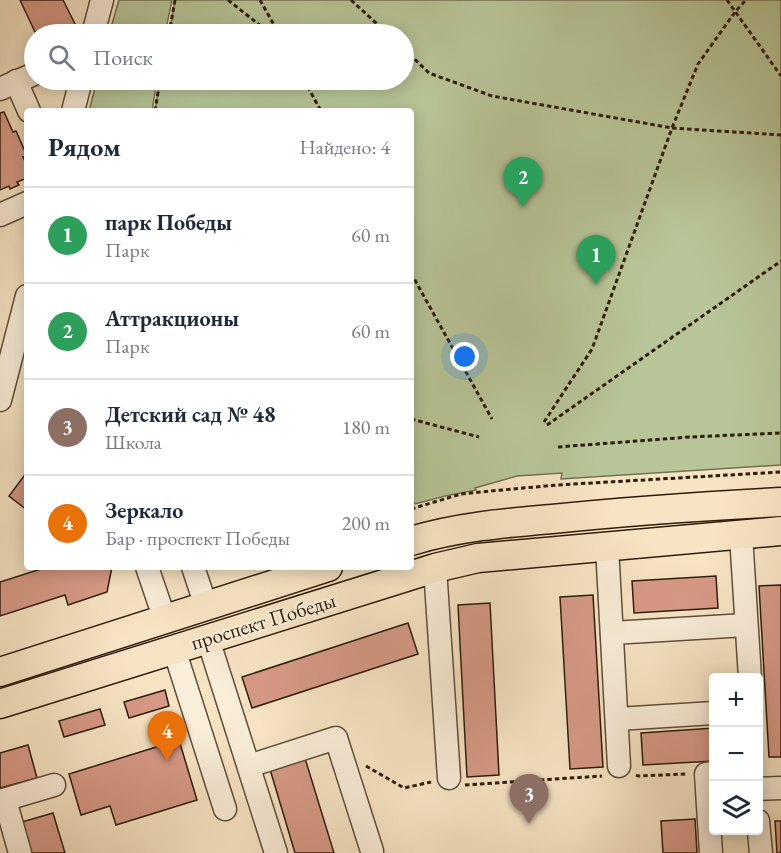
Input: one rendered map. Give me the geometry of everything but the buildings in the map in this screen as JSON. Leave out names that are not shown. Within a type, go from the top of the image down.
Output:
[{"type":"main road","points":[[414,540],[450,530],[483,525],[605,513],[781,502]]},
{"type":"main road","name":"проспект Победы","points":[[0,704],[371,587],[478,558],[781,531]]},
{"type":"main road","name":"проспект Победы","points":[[0,672],[319,570]]},
{"type":"main road","points":[[371,587],[384,578],[389,570]]},
{"type":"main road","points":[[208,639],[208,627],[219,602]]},
{"type":"street","points":[[96,24],[102,0]]},
{"type":"street","points":[[17,81],[28,108]]},
{"type":"street","points":[[74,108],[78,90]]},
{"type":"street","points":[[0,215],[24,204]]},
{"type":"street","points":[[0,400],[5,369],[24,313]]},
{"type":"street","points":[[741,535],[750,673]]},
{"type":"street","points":[[607,547],[619,766]]},
{"type":"street","points":[[435,568],[448,778]]},
{"type":"street","points":[[148,570],[165,620]]},
{"type":"street","points":[[195,570],[219,602]]},
{"type":"street","points":[[612,633],[746,625]]},
{"type":"street","points":[[208,639],[276,853]]},
{"type":"street","points":[[174,649],[225,809]]},
{"type":"street","points":[[617,719],[709,712]]},
{"type":"street","points":[[249,766],[336,738],[372,851]]},
{"type":"street","points":[[710,781],[711,853]]},
{"type":"street","points":[[20,853],[2,800],[54,785]]},
{"type":"street","points":[[763,789],[781,788]]},
{"type":"street","points":[[759,835],[760,853]]},
{"type":"path","points":[[171,24],[175,0]]},
{"type":"path","points":[[228,0],[258,24]]},
{"type":"path","points":[[260,0],[273,24]]},
{"type":"path","points":[[351,0],[377,24]]},
{"type":"path","points":[[727,0],[781,76]]},
{"type":"path","points":[[746,0],[698,64],[672,128],[592,349],[546,424],[781,261]]},
{"type":"path","points":[[414,59],[429,73],[492,96],[672,128],[781,135]]},
{"type":"path","points":[[155,108],[158,90]]},
{"type":"path","points":[[309,90],[319,108]]},
{"type":"path","points":[[414,278],[492,419]]},
{"type":"path","points":[[414,420],[479,437]]},
{"type":"path","points":[[558,447],[781,433]]},
{"type":"path","points":[[414,508],[461,494],[480,492],[557,485],[781,472]]},
{"type":"path","points":[[340,751],[404,788],[448,778],[465,785],[612,775],[619,766],[638,776],[709,773]]},
{"type":"green space","points":[[119,0],[172,0],[167,24],[112,24]]},
{"type":"green space","points":[[175,0],[781,0],[781,465],[561,479],[562,473],[517,476],[475,488],[476,490],[415,504],[414,108],[155,108],[158,90],[414,90],[414,24],[171,24]]},
{"type":"green space","points":[[94,90],[155,90],[152,108],[90,108]]},
{"type":"place","name":"Аттракционы","points":[[523,207]]},
{"type":"place","name":"парк Победы","points":[[596,285]]},
{"type":"place","name":"Зеркало","points":[[167,761]]},
{"type":"place","name":"Детский сад № 48","points":[[529,824]]}]
